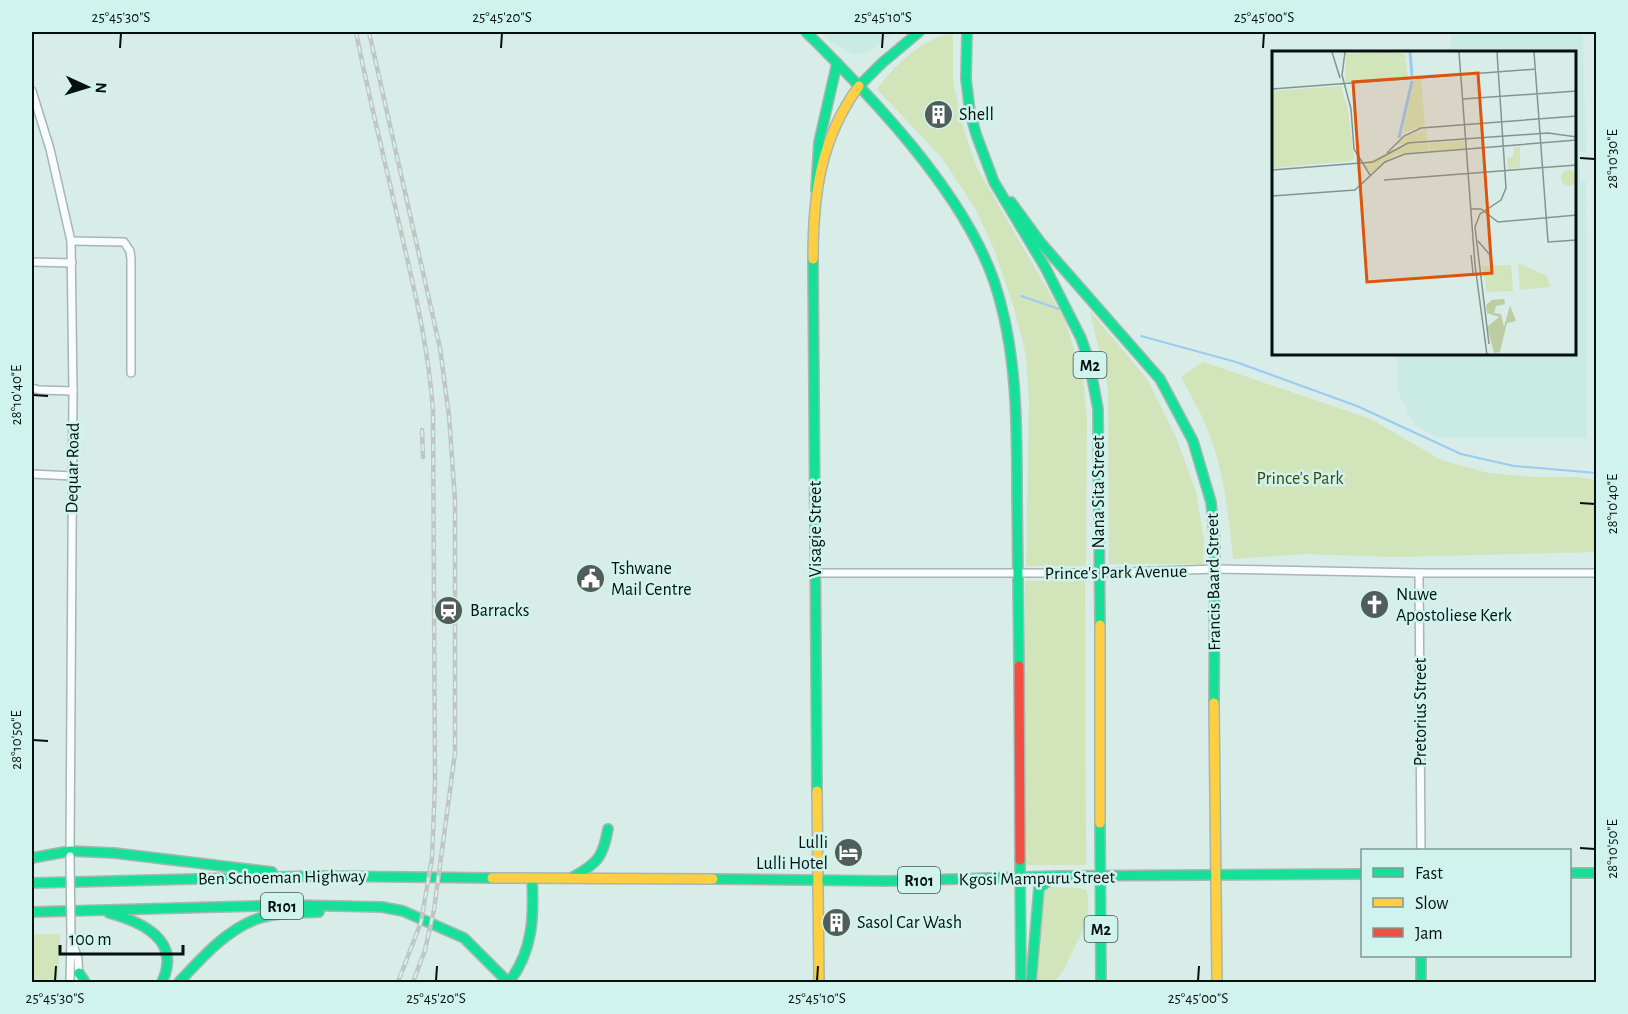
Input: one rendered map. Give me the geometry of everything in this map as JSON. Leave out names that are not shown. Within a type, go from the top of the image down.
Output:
[{"type":"main road","points":[[806,32],[859,86],[934,174],[960,212],[978,243],[1000,302],[1009,341],[1014,380],[1017,442],[1021,982]]},
{"type":"main road","name":"Visagie Street","points":[[819,982],[813,218],[816,190],[829,138],[852,94],[889,56],[919,32]]},
{"type":"main road","name":"Nana Sita Street","points":[[967,32],[966,78],[969,112],[976,134],[994,182],[1045,267],[1081,338],[1089,361],[1098,409],[1101,982]]},
{"type":"main road","points":[[816,190],[820,136],[837,63]]},
{"type":"main road","name":"Francis Baard Street","points":[[994,182],[1041,243],[1154,372],[1171,398],[1193,441],[1205,477],[1213,519],[1215,569],[1214,745],[1217,982]]},
{"type":"main road","points":[[571,879],[598,862],[604,852],[608,828]]},
{"type":"main road","points":[[32,858],[114,853],[302,876]]},
{"type":"main road","points":[[1571,873],[1596,873]]},
{"type":"main road","name":"Kgosi Mampuru Street","points":[[532,879],[819,881],[1058,876],[1361,874]]},
{"type":"main road","name":"Ben Schoeman Highway","points":[[32,883],[302,876],[532,879]]},
{"type":"main road","points":[[1031,982],[1039,888],[1045,882],[1058,876]]},
{"type":"main road","points":[[509,982],[523,963],[530,946],[532,879]]},
{"type":"main road","name":"Ben Schoeman Highway","points":[[32,912],[291,905],[382,907],[403,911],[464,938],[509,982]]},
{"type":"main road","points":[[179,982],[225,937],[256,920],[305,913],[382,907]]},
{"type":"main road","points":[[77,910],[106,912],[149,927],[159,936],[166,951],[166,972],[162,982]]},
{"type":"main road","points":[[1421,957],[1421,982]]},
{"type":"main road","points":[[79,977],[85,982]]},
{"type":"street","name":"Dequar Road","points":[[32,91],[50,149],[71,241],[73,391],[71,938]]},
{"type":"street","points":[[71,241],[124,242],[128,246],[131,373]]},
{"type":"street","points":[[32,262],[72,263]]},
{"type":"street","points":[[32,388],[73,391]]},
{"type":"street","points":[[32,474],[72,476]]},
{"type":"street","name":"Prince's Park Avenue","points":[[816,573],[1099,573],[1215,569],[1419,573],[1596,573]]},
{"type":"street","name":"Pretorius Street","points":[[1419,573],[1421,849]]},
{"type":"street","points":[[71,938],[77,955],[79,977]]},
{"type":"street","points":[[69,982],[71,938]]},
{"type":"shaded area","points":[[821,32],[895,32],[869,51],[855,55],[831,42]]},
{"type":"shaded area","points":[[1451,32],[1583,32],[1586,152],[1579,152],[1580,180],[1586,181],[1587,438],[1438,438],[1414,425],[1397,390],[1397,356],[1577,356],[1577,51],[1451,51]]},
{"type":"green space","points":[[953,32],[953,82],[963,127],[976,166],[1065,320],[1083,379],[1087,417],[1086,566],[1026,566],[1029,401],[1026,355],[1014,308],[994,249],[975,208],[942,158],[877,89],[892,70],[910,54],[930,41]]},
{"type":"green space","points":[[1090,311],[1147,379],[1176,437],[1196,492],[1204,542],[1203,564],[1109,564],[1108,389]]},
{"type":"green space","name":"Prince's Park","points":[[1203,362],[1371,419],[1441,460],[1488,473],[1533,477],[1578,477],[1596,480],[1596,552],[1395,557],[1305,554],[1233,559],[1228,510],[1214,446],[1181,377]]},
{"type":"green space","points":[[1085,580],[1086,865],[1025,865],[1025,581]]},
{"type":"green space","points":[[1050,887],[1086,890],[1088,920],[1062,973],[1054,982],[1034,982],[1044,894]]},
{"type":"green space","points":[[32,934],[60,934],[58,982],[32,982]]},
{"type":"waterway","points":[[1021,296],[1059,309]]},
{"type":"waterway","points":[[1141,336],[1236,362],[1357,406],[1461,454],[1514,466],[1596,473]]},
{"type":"railway","points":[[356,32],[418,307],[429,369],[433,411],[435,784],[432,858],[421,922],[398,982]]},
{"type":"railway","points":[[369,32],[440,348],[449,416],[455,500],[455,753],[434,910],[425,950],[413,982]]},
{"type":"railway","points":[[422,430],[423,457]]},
{"type":"traffic: fast","points":[[806,32],[887,116],[939,181],[980,247],[994,281],[1007,333],[1014,386],[1017,439],[1019,666]]},
{"type":"traffic: fast","points":[[859,86],[919,32]]},
{"type":"traffic: fast","points":[[967,32],[966,79],[970,112],[976,134],[994,182],[1045,267],[1081,338],[1089,361],[1098,409],[1100,625]]},
{"type":"traffic: fast","points":[[816,190],[819,142],[837,63]]},
{"type":"traffic: fast","points":[[1011,202],[1041,243],[1160,379],[1193,441],[1211,502],[1215,543],[1214,703]]},
{"type":"traffic: fast","points":[[813,259],[817,791]]},
{"type":"traffic: fast","points":[[1100,823],[1101,982]]},
{"type":"traffic: fast","points":[[573,877],[588,868],[598,858],[608,829]]},
{"type":"traffic: fast","points":[[32,858],[70,851],[114,853],[272,872]]},
{"type":"traffic: fast","points":[[1020,860],[1021,982]]},
{"type":"traffic: fast","points":[[1571,873],[1596,873]]},
{"type":"traffic: fast","points":[[713,879],[888,881],[1058,876],[1361,874]]},
{"type":"traffic: fast","points":[[32,883],[317,876],[492,878]]},
{"type":"traffic: fast","points":[[1031,982],[1039,888],[1054,877]]},
{"type":"traffic: fast","points":[[509,982],[523,958],[530,933],[533,907],[532,879]]},
{"type":"traffic: fast","points":[[32,912],[291,905],[382,907],[403,911],[464,938],[508,982]]},
{"type":"traffic: fast","points":[[179,982],[214,947],[243,925],[254,920],[286,913],[319,912]]},
{"type":"traffic: fast","points":[[109,913],[146,928],[163,944],[167,955],[167,967],[162,982]]},
{"type":"traffic: fast","points":[[1421,957],[1421,982]]},
{"type":"traffic: fast","points":[[79,973],[85,982]]},
{"type":"traffic: slow","points":[[813,259],[815,212],[821,168],[835,126],[859,86]]},
{"type":"traffic: slow","points":[[1100,625],[1100,823]]},
{"type":"traffic: slow","points":[[1214,703],[1217,982]]},
{"type":"traffic: slow","points":[[817,791],[819,982]]},
{"type":"traffic: slow","points":[[492,878],[713,879]]},
{"type":"traffic: jam","points":[[1019,666],[1020,860]]},
{"type":"place","name":"Shell","points":[[938,114]]},
{"type":"place","name":"Tshwane Mail Centre","points":[[590,578]]},
{"type":"place","name":"Nuwe Apostoliese Kerk","points":[[1375,604]]},
{"type":"place","name":"Barracks","points":[[449,610]]},
{"type":"place","name":"Lulli Lulli Hotel","points":[[849,852]]},
{"type":"place","name":"Sasol Car Wash","points":[[836,922]]}]
